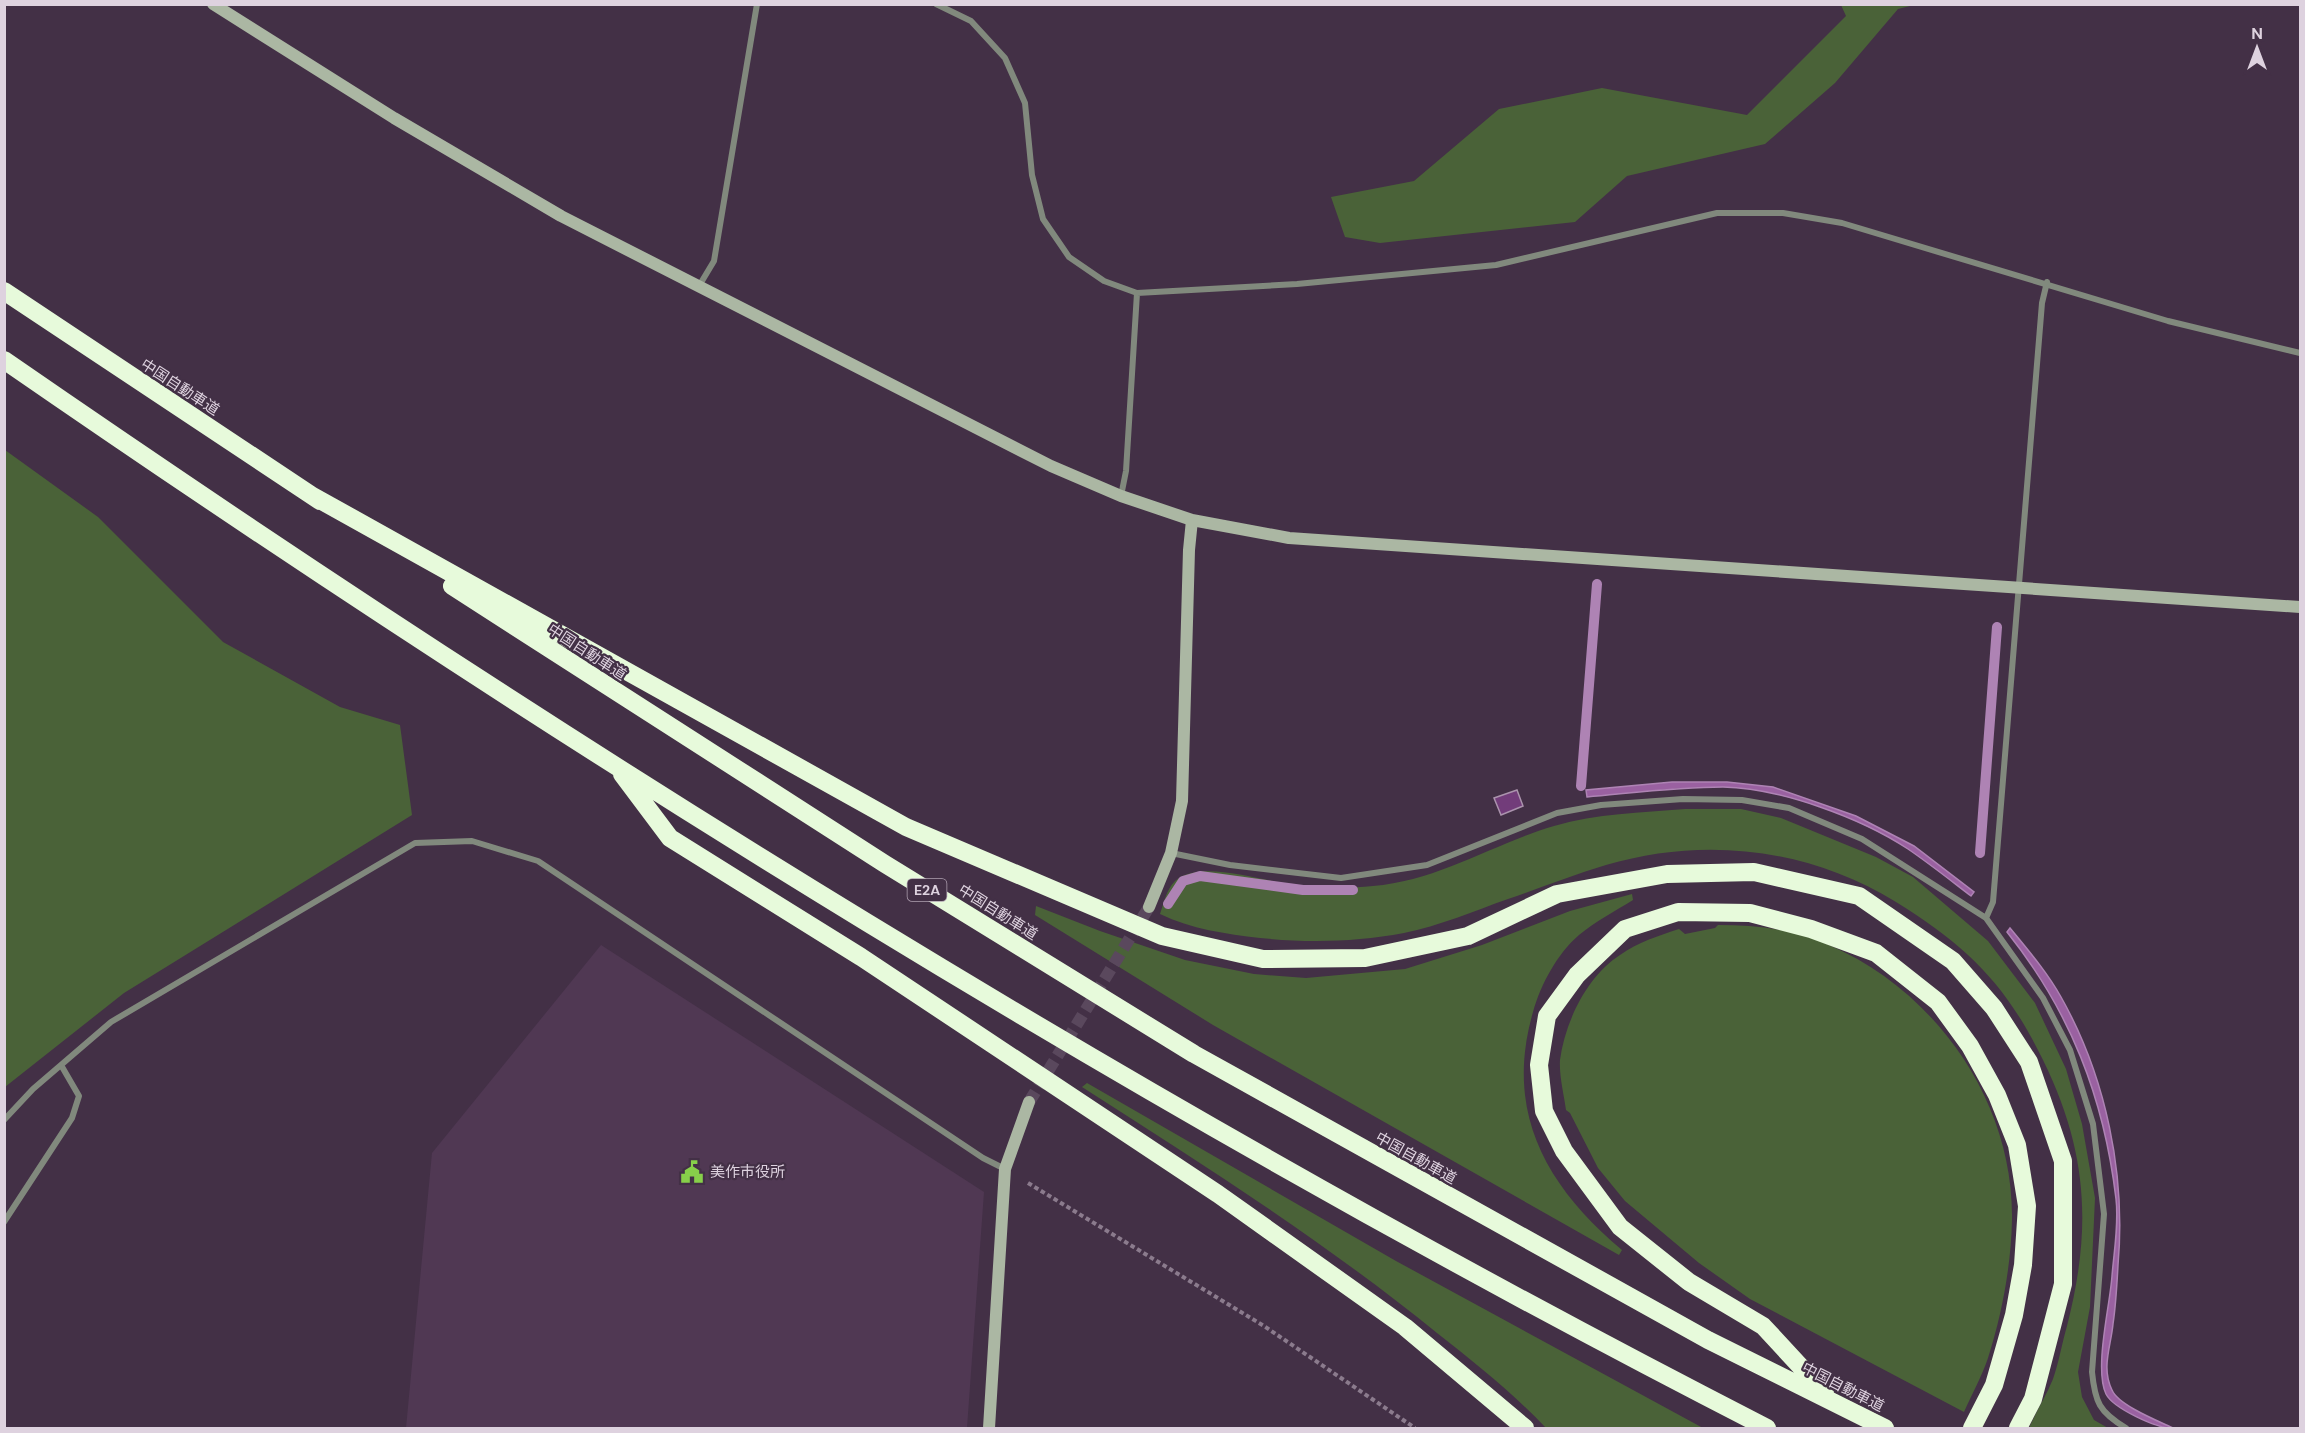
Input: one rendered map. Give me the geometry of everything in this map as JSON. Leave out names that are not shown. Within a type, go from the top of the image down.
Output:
[{"type":"highway","name":"中国自動車道","points":[[4,291],[311,495],[885,864],[1194,1054],[1698,1334],[1885,1428]]},
{"type":"highway","points":[[4,360],[213,504],[615,765],[857,917],[1101,1062],[1599,1342],[1767,1428]]},
{"type":"highway","points":[[311,495],[906,827],[1162,936],[1263,959],[1365,958],[1468,936],[1557,894],[1667,874],[1754,872],[1859,896],[1953,962],[1994,1008],[2029,1062],[2063,1161],[2063,1284],[2033,1399],[2018,1428]]},
{"type":"highway","points":[[615,765],[670,838],[861,957],[1218,1194],[1405,1328],[1525,1428]]},
{"type":"highway","points":[[1833,1402],[1763,1326],[1689,1282],[1620,1227],[1564,1151],[1544,1111],[1539,1065],[1546,1016],[1577,975],[1625,929],[1678,912],[1750,914],[1811,929],[1876,953],[1938,1002],[1970,1046],[1997,1095],[2017,1145],[2027,1206],[2023,1265],[2014,1315],[1994,1385],[1971,1428]]},
{"type":"street","points":[[213,4],[394,118],[561,216],[1051,466],[1122,496],[1192,520],[1290,538],[2301,607]]},
{"type":"street","points":[[698,287],[714,261],[757,4]]},
{"type":"street","points":[[936,4],[971,21],[1005,58],[1025,103],[1032,175],[1043,219],[1069,257],[1104,281],[1137,293],[1297,284],[1496,265],[1717,213],[1783,213],[1842,223],[2046,282],[2168,321],[2301,352]]},
{"type":"street","points":[[1986,918],[1993,902],[2042,303],[2046,282]]},
{"type":"street","points":[[1122,496],[1126,471],[1137,293]]},
{"type":"street","points":[[1149,907],[1171,853],[1182,801],[1189,550],[1192,520]]},
{"type":"street","points":[[1171,853],[1230,866],[1341,878],[1427,866],[1557,813],[1601,805],[1683,799],[1742,800],[1790,808],[1862,839],[1986,918],[2043,998],[2070,1050],[2093,1124],[2104,1214],[2092,1372],[2095,1396],[2106,1417],[2126,1428]]},
{"type":"street","points":[[4,1120],[61,1065],[111,1022],[415,843],[472,842],[537,861],[983,1158],[1005,1169]]},
{"type":"street","points":[[4,1222],[72,1118],[79,1096],[61,1065]]},
{"type":"street","points":[[989,1428],[1005,1169],[1029,1102]]},
{"type":"path","points":[[1005,1169],[1264,1326],[1414,1428]]},
{"type":"shaded area","points":[[1672,782],[1727,782],[1773,787],[1856,816],[1914,846],[1974,892],[1971,896],[1889,837],[1844,816],[1794,799],[1723,787],[1587,797],[1586,790]]},
{"type":"shaded area","points":[[2010,928],[2050,979],[2077,1028],[2101,1093],[2109,1127],[2119,1196],[2120,1231],[2116,1302],[2107,1365],[2109,1382],[2116,1396],[2122,1401],[2173,1428],[2136,1417],[2110,1400],[2106,1394],[2103,1383],[2102,1353],[2111,1289],[2117,1218],[2116,1199],[2103,1125],[2081,1057],[2066,1024],[2049,993],[2007,932]]},
{"type":"shaded area","name":"美作市役所","points":[[601,945],[984,1192],[967,1428],[406,1428],[432,1153]]},
{"type":"green space","points":[[1841,5],[1914,5],[1898,9],[1835,83],[1765,144],[1627,176],[1575,222],[1380,243],[1345,237],[1331,197],[1414,181],[1499,109],[1602,88],[1747,115],[1846,16]]},
{"type":"green space","points":[[5,450],[98,517],[223,642],[340,707],[400,725],[412,815],[124,993],[5,1087]]},
{"type":"green space","points":[[1685,809],[1741,809],[1781,818],[1876,857],[1913,877],[1988,941],[2035,1003],[2066,1069],[2082,1124],[2095,1198],[2090,1307],[2078,1372],[2082,1397],[2094,1420],[2108,1428],[2029,1428],[2057,1366],[2075,1290],[2080,1256],[2082,1223],[2077,1159],[2058,1094],[2029,1033],[1999,988],[1964,951],[1896,902],[1827,869],[1755,852],[1718,850],[1680,851],[1643,856],[1606,865],[1430,926],[1404,933],[1368,938],[1296,941],[1260,938],[1196,927],[1160,914],[1169,888],[1175,881],[1187,874],[1219,872],[1290,885],[1338,888],[1397,883],[1443,870],[1554,826],[1586,818]]},
{"type":"green space","points":[[1632,894],[1633,900],[1579,935],[1564,951],[1540,991],[1525,1048],[1524,1082],[1528,1114],[1538,1144],[1553,1173],[1572,1200],[1595,1226],[1622,1250],[1619,1255],[1213,1025],[1035,915],[1036,906],[1185,960],[1254,974],[1306,978],[1405,969],[1482,945],[1570,911]]},
{"type":"green space","points":[[1718,925],[1761,927],[1802,935],[1829,945],[1868,965],[1903,991],[1934,1021],[1961,1056],[1983,1093],[1999,1134],[2009,1176],[2012,1220],[2010,1255],[2005,1290],[1993,1341],[1983,1372],[1964,1412],[1750,1299],[1699,1263],[1625,1201],[1598,1168],[1570,1113],[1566,1110],[1560,1066],[1563,1045],[1572,1016],[1597,975],[1620,955],[1648,940],[1679,929],[1685,934],[1715,928]]},
{"type":"green space","points":[[1087,1083],[1396,1261],[1703,1428],[1546,1428],[1493,1379],[1395,1300],[1263,1205],[1082,1087]]},
{"type":"building","points":[[1517,790],[1523,806],[1501,815],[1494,798]]},
{"type":"waterway","points":[[1581,786],[1597,584]]},
{"type":"waterway","points":[[1980,853],[1997,627]]},
{"type":"waterway","points":[[1168,904],[1183,881],[1200,876],[1303,890],[1353,890]]},
{"type":"tunnel","points":[[1029,1102],[1149,907]]},
{"type":"place","name":"美作市役所","points":[[692,1172]]}]
